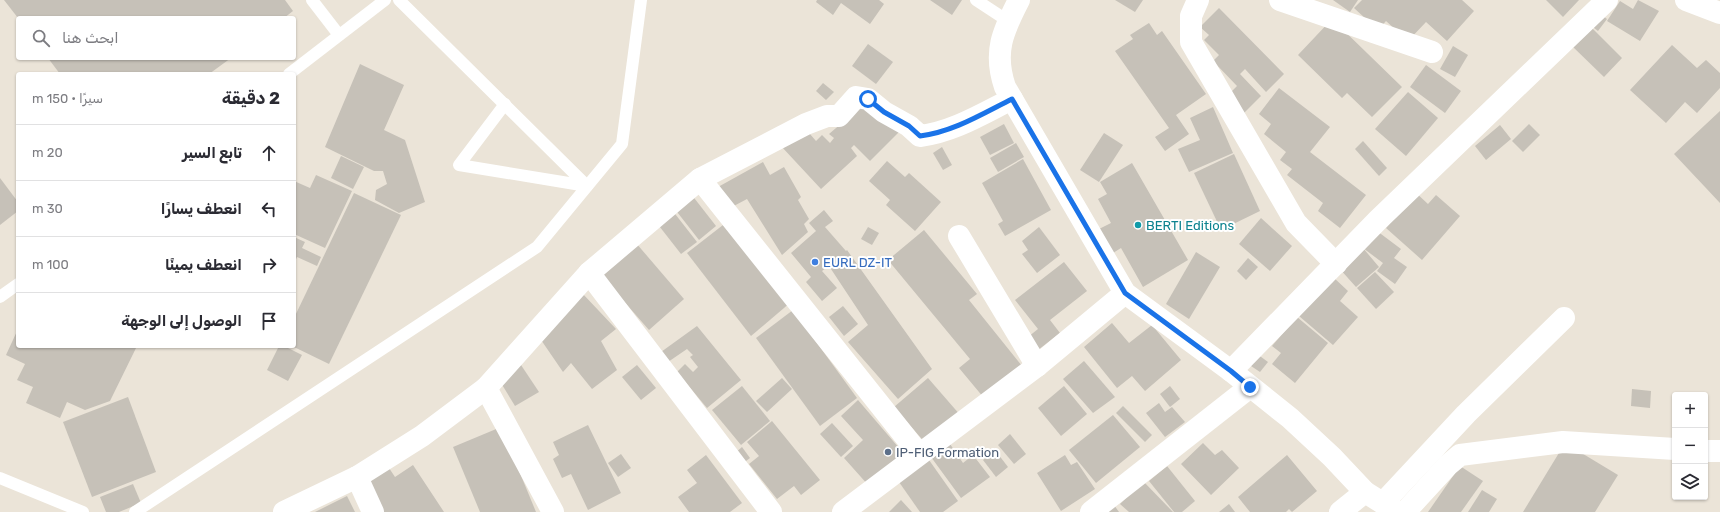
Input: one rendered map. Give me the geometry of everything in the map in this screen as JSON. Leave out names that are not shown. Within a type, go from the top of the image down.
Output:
[{"type":"street","points":[[1019,0],[1003,33],[1000,60],[1001,74],[1012,99],[1125,293],[1231,371],[1290,418],[1382,502]]},
{"type":"street","points":[[1198,0],[1191,16],[1191,42],[1296,223],[1336,264]]},
{"type":"street","points":[[1280,0],[1432,52]]},
{"type":"street","points":[[1231,371],[1378,220],[1607,0]]},
{"type":"street","points":[[1686,0],[1720,13]]},
{"type":"street","points":[[284,512],[357,477],[422,436],[486,388],[589,273],[700,180],[806,124],[827,116],[839,116],[856,97],[868,99],[884,112],[909,126],[920,136],[936,134],[950,129],[1012,99]]},
{"type":"street","points":[[700,180],[920,454]]},
{"type":"street","points":[[958,236],[1037,366]]},
{"type":"street","points":[[589,273],[771,512]]},
{"type":"street","points":[[843,512],[1037,366],[1125,293]]},
{"type":"street","points":[[1340,512],[1382,502],[1466,414],[1564,318]]},
{"type":"street","points":[[1091,512],[1250,387]]},
{"type":"street","points":[[486,388],[553,512]]},
{"type":"street","points":[[1405,512],[1448,465],[1460,455],[1563,442],[1672,449]]},
{"type":"street","points":[[1708,451],[1720,451]]},
{"type":"street","points":[[357,477],[373,512]]},
{"type":"lane","points":[[312,0],[339,36]]},
{"type":"lane","points":[[292,72],[385,0]]},
{"type":"lane","points":[[399,0],[587,186]]},
{"type":"lane","points":[[135,512],[537,247],[622,144],[641,0]]},
{"type":"lane","points":[[976,0],[1008,20]]},
{"type":"lane","points":[[505,104],[459,165],[587,186]]},
{"type":"lane","points":[[0,297],[16,285]]},
{"type":"lane","points":[[0,478],[82,512]]},
{"type":"building","points":[[4,0],[285,0],[293,11],[287,16],[16,16]]},
{"type":"building","points":[[817,0],[879,0],[884,4],[870,24],[841,3],[833,15],[816,2]]},
{"type":"building","points":[[930,0],[962,0],[952,15]]},
{"type":"building","points":[[1115,0],[1143,0],[1135,12]]},
{"type":"building","points":[[1333,0],[1358,0],[1350,12]]},
{"type":"building","points":[[1362,0],[1462,0],[1474,11],[1447,41],[1426,22],[1408,41],[1386,21],[1378,30],[1354,8]]},
{"type":"building","points":[[1546,0],[1579,0],[1563,17]]},
{"type":"building","points":[[1638,0],[1659,11],[1640,41],[1607,21],[1620,1],[1633,9]]},
{"type":"building","points":[[1219,8],[1284,74],[1266,92],[1245,69],[1240,74],[1261,96],[1244,113],[1227,96],[1237,86],[1213,61],[1219,55],[1204,40],[1209,35],[1200,27]]},
{"type":"building","points":[[1599,13],[1607,19],[1598,31],[1590,25]]},
{"type":"building","points":[[1332,19],[1402,87],[1372,117],[1347,93],[1342,98],[1298,55]]},
{"type":"building","points":[[1149,23],[1157,35],[1162,31],[1206,94],[1176,115],[1189,134],[1165,151],[1155,137],[1169,128],[1115,51],[1133,39],[1130,35]]},
{"type":"building","points":[[1591,27],[1622,58],[1604,77],[1572,46]]},
{"type":"building","points":[[868,44],[893,62],[876,84],[852,66]]},
{"type":"building","points":[[1672,45],[1697,68],[1706,60],[1720,73],[1720,88],[1697,113],[1685,102],[1666,123],[1630,90]]},
{"type":"building","points":[[1453,46],[1468,55],[1455,77],[1440,69]]},
{"type":"building","points":[[50,60],[228,60],[212,72],[58,72]]},
{"type":"building","points":[[360,64],[404,85],[384,130],[405,140],[425,202],[399,213],[375,200],[376,190],[387,184],[383,171],[374,171],[325,147]]},
{"type":"building","points":[[1426,65],[1461,91],[1445,113],[1410,87]]},
{"type":"building","points":[[823,83],[834,92],[826,100],[816,91]]},
{"type":"building","points":[[1279,88],[1330,127],[1310,152],[1366,195],[1340,228],[1318,211],[1323,203],[1287,175],[1292,169],[1280,160],[1286,152],[1264,134],[1271,124],[1259,114]]},
{"type":"building","points":[[1408,92],[1438,118],[1406,156],[1375,129]]},
{"type":"building","points":[[863,105],[902,129],[870,161],[854,145],[851,148],[857,156],[821,189],[781,146],[803,126],[816,141],[822,135],[830,143],[834,138],[829,134]]},
{"type":"building","points":[[1213,107],[1233,153],[1189,172],[1178,149],[1200,140],[1190,118]]},
{"type":"building","points":[[1720,111],[1720,203],[1674,154]]},
{"type":"building","points":[[1004,124],[1014,143],[990,155],[980,137]]},
{"type":"building","points":[[1529,124],[1540,135],[1523,152],[1512,141]]},
{"type":"building","points":[[1500,125],[1511,139],[1486,160],[1475,146]]},
{"type":"building","points":[[1104,133],[1123,145],[1099,182],[1080,170]]},
{"type":"building","points":[[1363,141],[1387,168],[1379,176],[1355,149]]},
{"type":"building","points":[[1016,143],[1024,157],[998,172],[990,158]]},
{"type":"building","points":[[942,147],[952,165],[943,170],[933,153]]},
{"type":"building","points":[[1234,154],[1260,211],[1221,230],[1194,173]]},
{"type":"building","points":[[341,156],[364,167],[353,189],[331,178]]},
{"type":"building","points":[[1023,159],[1051,210],[1005,236],[998,224],[1003,221],[982,183]]},
{"type":"building","points":[[887,161],[905,177],[909,173],[941,202],[915,231],[886,205],[890,200],[869,181]]},
{"type":"building","points":[[763,162],[770,175],[784,167],[801,197],[798,200],[809,219],[804,224],[808,232],[782,255],[747,199],[730,208],[718,187]]},
{"type":"building","name":"BERTI Editions","points":[[1132,163],[1188,260],[1143,287],[1121,248],[1113,253],[1099,229],[1111,223],[1098,199],[1107,194],[1100,182]]},
{"type":"building","points":[[316,175],[352,191],[325,248],[296,235],[296,182],[310,188]]},
{"type":"building","points":[[0,178],[16,199],[16,213],[0,225]]},
{"type":"building","points":[[1414,191],[1428,204],[1436,195],[1460,216],[1422,260],[1386,228],[1407,204]]},
{"type":"building","points":[[354,193],[401,215],[329,364],[296,348],[296,314]]},
{"type":"building","points":[[691,194],[716,226],[699,240],[674,208]]},
{"type":"building","points":[[672,210],[697,242],[681,254],[656,222]]},
{"type":"building","points":[[824,210],[833,221],[825,227],[846,251],[847,250],[932,369],[898,399],[848,342],[868,325],[829,266],[838,258],[822,271],[837,288],[822,301],[806,282],[811,277],[791,253],[816,231],[809,223]]},
{"type":"building","points":[[1261,218],[1292,246],[1270,271],[1239,244]]},
{"type":"building","points":[[723,225],[791,302],[751,336],[687,253]]},
{"type":"building","points":[[868,227],[879,233],[872,245],[861,239]]},
{"type":"building","points":[[1039,227],[1060,255],[1037,273],[1022,254],[1028,250],[1022,241]]},
{"type":"building","points":[[1373,228],[1401,249],[1394,258],[1407,267],[1395,284],[1377,271],[1383,263],[1363,248],[1379,267],[1356,287],[1339,268]]},
{"type":"building","points":[[924,230],[977,294],[969,300],[1022,366],[984,398],[959,368],[970,359],[888,260]]},
{"type":"building","points":[[296,238],[305,242],[302,248],[321,257],[317,266],[297,257],[296,259]]},
{"type":"building","points":[[636,243],[684,299],[649,330],[600,274]]},
{"type":"building","points":[[1196,252],[1220,267],[1189,319],[1166,304]]},
{"type":"building","points":[[1248,258],[1258,267],[1246,280],[1237,271]]},
{"type":"building","points":[[1064,262],[1087,291],[1050,320],[1060,333],[1038,350],[1028,337],[1038,329],[1015,300]]},
{"type":"building","points":[[1375,272],[1394,292],[1376,309],[1357,288]]},
{"type":"building","points":[[1333,277],[1348,291],[1340,301],[1358,317],[1333,345],[1299,316]]},
{"type":"building","points":[[582,293],[616,329],[601,341],[617,370],[592,389],[571,363],[563,372],[537,334]]},
{"type":"building","points":[[843,306],[858,324],[844,336],[829,317]]},
{"type":"building","points":[[793,310],[857,398],[820,426],[756,338]]},
{"type":"building","points":[[1297,317],[1328,343],[1295,383],[1272,364],[1281,353],[1272,346]]},
{"type":"building","points":[[1112,323],[1129,343],[1152,325],[1181,360],[1145,391],[1132,376],[1117,388],[1084,347]]},
{"type":"building","points":[[697,326],[741,380],[707,408],[677,372],[685,364],[693,372],[698,367],[690,357],[693,355],[687,349],[668,362],[661,352]]},
{"type":"building","points":[[16,333],[16,348],[136,348],[110,401],[85,410],[67,402],[60,418],[26,403],[33,387],[17,380],[25,364],[6,355]]},
{"type":"building","points":[[278,348],[288,348],[302,355],[288,381],[267,370]]},
{"type":"building","points":[[1253,351],[1268,362],[1260,372],[1245,362]]},
{"type":"building","points":[[515,356],[539,392],[515,406],[498,378]]},
{"type":"building","points":[[1084,361],[1115,397],[1093,413],[1063,379]]},
{"type":"building","points":[[637,365],[656,388],[641,400],[622,377]]},
{"type":"building","points":[[782,378],[792,389],[767,412],[756,401]]},
{"type":"building","points":[[928,378],[961,416],[927,445],[894,407]]},
{"type":"building","points":[[742,386],[770,421],[741,445],[712,410]]},
{"type":"building","points":[[1064,386],[1087,414],[1061,436],[1038,408]]},
{"type":"building","points":[[1170,386],[1180,399],[1170,407],[1160,394]]},
{"type":"building","points":[[1632,389],[1651,391],[1650,408],[1631,406]]},
{"type":"building","points":[[128,397],[156,472],[92,497],[63,422]]},
{"type":"building","points":[[858,400],[905,455],[869,486],[844,458],[863,440],[841,416]]},
{"type":"building","points":[[1159,403],[1165,412],[1172,407],[1185,422],[1165,437],[1146,413]]},
{"type":"building","points":[[1123,406],[1152,435],[1145,442],[1116,413]]},
{"type":"building","points":[[1113,415],[1140,447],[1096,483],[1069,450]]},
{"type":"building","points":[[772,421],[820,480],[801,495],[794,486],[777,499],[749,464],[759,456],[747,442]]},
{"type":"building","points":[[832,423],[853,446],[841,457],[820,434]]},
{"type":"building","points":[[588,425],[621,493],[588,510],[571,474],[562,478],[553,459],[559,455],[553,442]]},
{"type":"building","points":[[501,427],[536,512],[480,512],[453,447]]},
{"type":"building","points":[[1010,434],[1026,454],[1014,464],[998,445]]},
{"type":"building","points":[[1203,443],[1215,455],[1222,450],[1239,468],[1211,495],[1181,464]]},
{"type":"building","points":[[1565,443],[1618,475],[1595,512],[1523,512]]},
{"type":"building","points":[[950,444],[963,463],[973,455],[990,477],[961,498],[931,457]]},
{"type":"building","points":[[742,447],[750,458],[742,464],[734,454]]},
{"type":"building","points":[[995,450],[1008,467],[996,477],[983,460]]},
{"type":"building","points":[[621,454],[631,468],[618,477],[608,463]]},
{"type":"building","points":[[706,455],[742,503],[730,512],[689,512],[678,497],[697,483],[687,470]]},
{"type":"building","points":[[1065,455],[1071,465],[1077,462],[1095,489],[1061,511],[1037,473]]},
{"type":"building","points":[[1287,455],[1317,491],[1292,512],[1289,509],[1286,512],[1250,512],[1238,497]]},
{"type":"building","points":[[929,460],[958,501],[943,512],[920,512],[899,482]]},
{"type":"building","points":[[387,465],[395,477],[413,465],[444,512],[384,512],[364,481]]},
{"type":"building","points":[[1167,466],[1195,501],[1182,512],[1174,512],[1149,481]]},
{"type":"building","points":[[1460,466],[1483,481],[1461,512],[1428,512]]},
{"type":"building","points":[[1143,481],[1173,512],[1129,512],[1120,504]]},
{"type":"building","points":[[133,484],[141,503],[119,512],[106,512],[100,497]]},
{"type":"building","points":[[1482,490],[1497,499],[1489,512],[1468,512]]},
{"type":"building","points":[[347,496],[355,512],[315,512]]},
{"type":"building","points":[[901,500],[912,512],[889,512]]},
{"type":"building","points":[[1229,504],[1235,512],[1219,512]]},
{"type":"building","points":[[1114,505],[1119,512],[1105,512]]},
{"type":"place","name":"BERTI Editions","points":[[1138,225]]},
{"type":"place","name":"EURL DZ-IT","points":[[815,262]]},
{"type":"place","name":"IP-FIG Formation","points":[[888,452]]},
{"type":"route","points":[[868,99],[884,112],[909,126],[920,136],[936,134],[950,129],[1012,99],[1125,293],[1231,371],[1250,387]]}]
